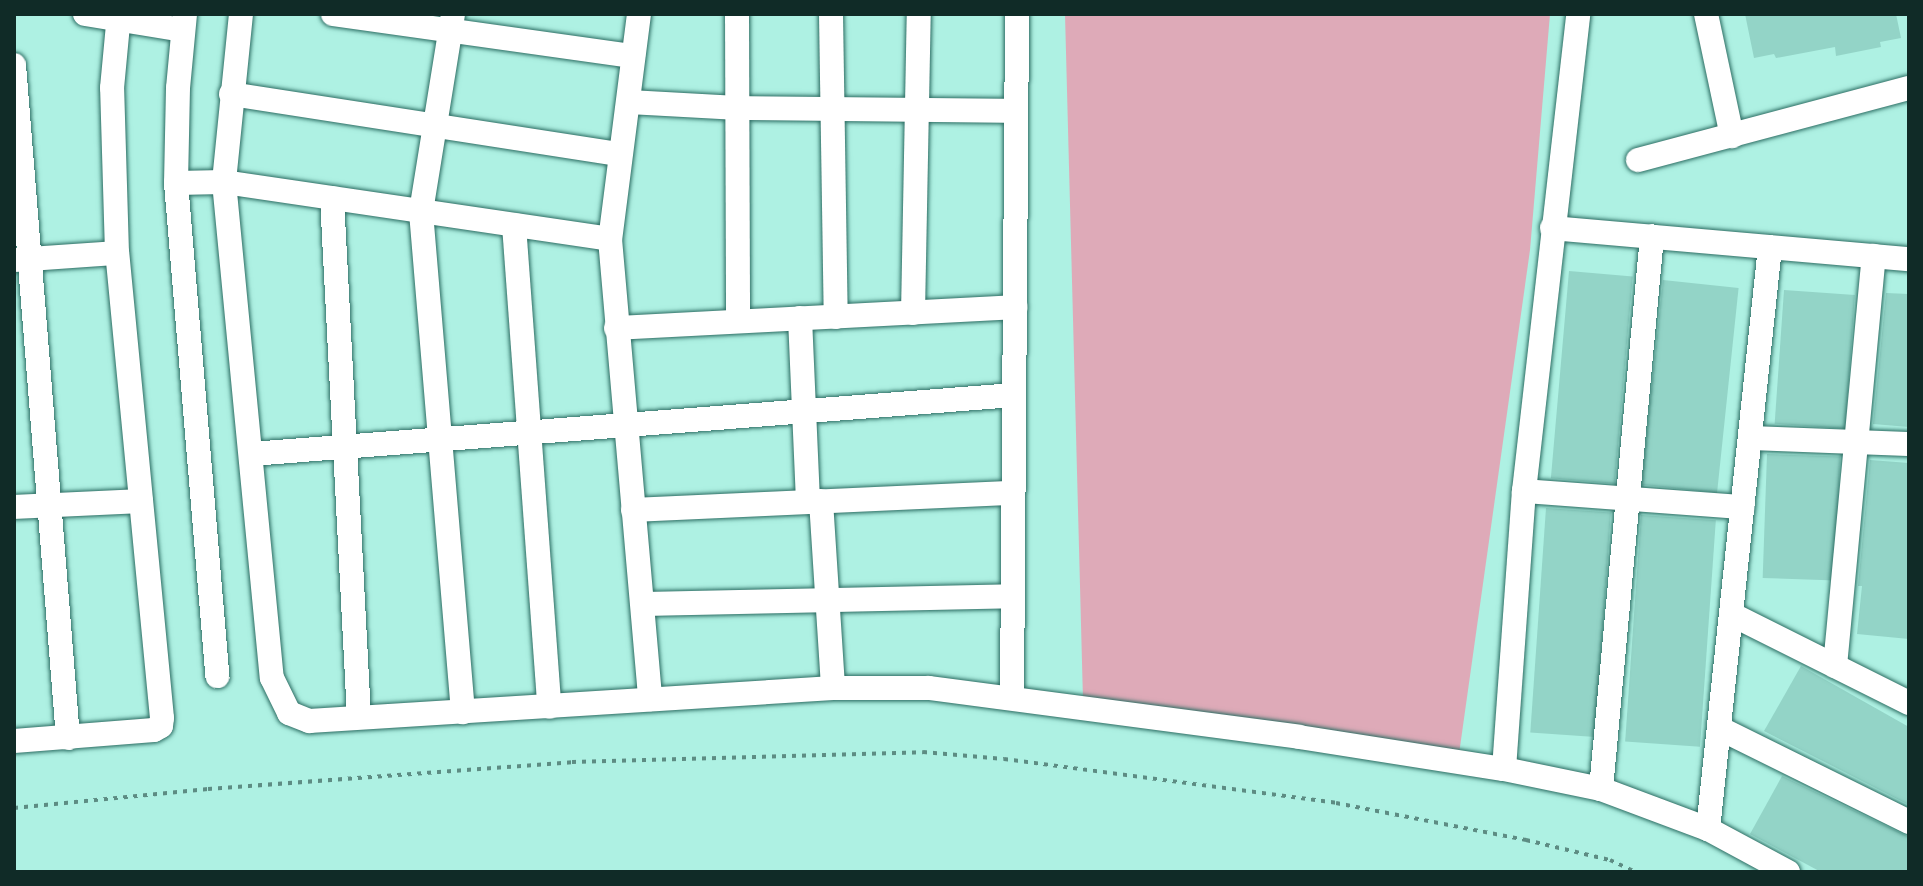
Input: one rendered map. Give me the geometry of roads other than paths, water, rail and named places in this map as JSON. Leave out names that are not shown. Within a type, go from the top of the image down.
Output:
[{"type":"street","points":[[85,14],[184,22],[176,183],[217,676]]},
{"type":"street","points":[[241,14],[224,182],[272,678],[289,713],[309,721],[833,688],[929,688],[1504,769],[1601,789],[1708,829],[1788,872]]},
{"type":"street","points":[[333,14],[452,22],[633,56]]},
{"type":"street","points":[[639,14],[610,239],[650,699]]},
{"type":"street","points":[[737,14],[738,321]]},
{"type":"street","points":[[831,14],[830,108],[836,317]]},
{"type":"street","points":[[913,313],[919,14]]},
{"type":"street","points":[[1012,698],[1017,14]]},
{"type":"street","points":[[1504,769],[1524,491],[1578,14]]},
{"type":"street","points":[[1706,14],[1732,136]]},
{"type":"street","points":[[14,741],[154,730],[161,726],[117,253],[112,88],[119,16]]},
{"type":"street","points":[[452,22],[421,212],[463,712]]},
{"type":"street","points":[[14,65],[22,259],[50,505],[68,738]]},
{"type":"street","points":[[1638,160],[1909,88]]},
{"type":"street","points":[[231,94],[620,154]]},
{"type":"street","points":[[629,102],[737,108],[1016,111]]},
{"type":"street","points":[[176,183],[224,182],[610,239]]},
{"type":"street","points":[[332,198],[359,717]]},
{"type":"street","points":[[514,225],[549,707]]},
{"type":"street","points":[[1552,228],[1909,259]]},
{"type":"street","points":[[1601,789],[1652,236]]},
{"type":"street","points":[[1708,829],[1770,247]]},
{"type":"street","points":[[22,259],[117,253]]},
{"type":"street","points":[[1835,666],[1874,256]]},
{"type":"street","points":[[616,328],[1015,307]]},
{"type":"street","points":[[800,318],[804,412],[828,600],[833,688]]},
{"type":"street","points":[[251,454],[1014,395]]},
{"type":"street","points":[[1750,438],[1909,444]]},
{"type":"street","points":[[1524,491],[1742,507]]},
{"type":"street","points":[[633,510],[1013,493]]},
{"type":"street","points":[[14,507],[141,501]]},
{"type":"street","points":[[644,604],[1013,596]]},
{"type":"street","points":[[1731,614],[1909,703]]},
{"type":"street","points":[[1719,728],[1909,822]]}]
